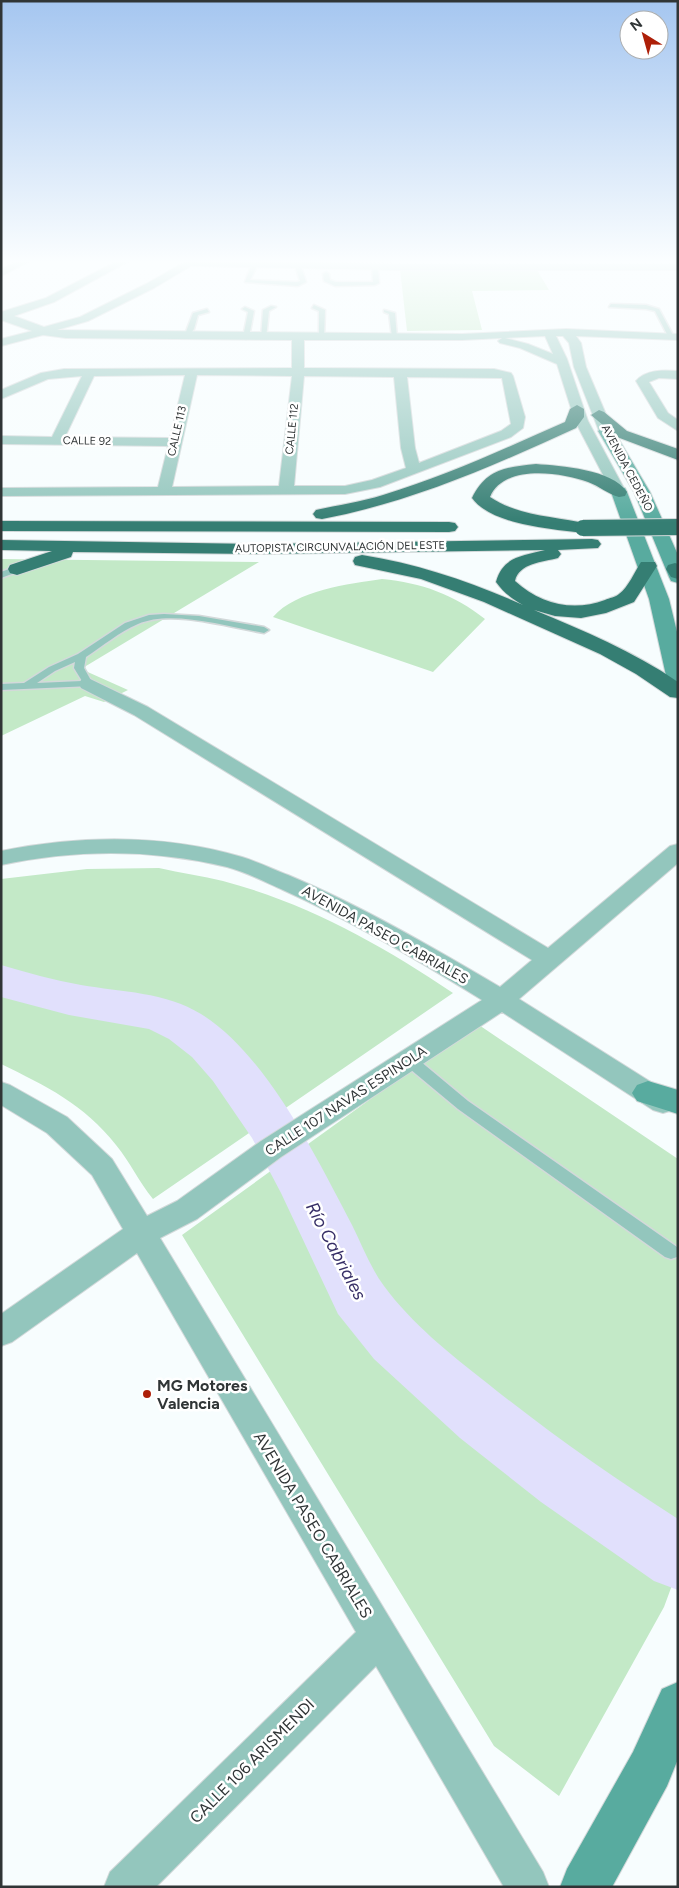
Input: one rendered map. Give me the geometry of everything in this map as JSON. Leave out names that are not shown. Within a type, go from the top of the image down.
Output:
[{"type":"highway","points":[[86,526],[304,516],[353,509],[396,498],[449,479],[558,432],[572,425],[577,409]]},
{"type":"highway","points":[[558,432],[586,431],[603,423],[622,434],[678,455]]},
{"type":"highway","points":[[587,536],[512,516],[492,507],[481,498],[482,489],[491,479],[534,469],[558,471],[592,478],[607,483],[619,492]]},
{"type":"highway","name":"AUTOPISTA CIRCUNVALACIÓN DEL ESTE","points":[[1,526],[463,528]]},
{"type":"highway","name":"AUTOPISTA CIRCUNVALACIÓN DEL ESTE","points":[[4,546],[262,549],[587,536],[678,527]]},
{"type":"highway","name":"AUTOPISTA CIRCUNVALACIÓN DEL ESTE","points":[[493,528],[678,545]]},
{"type":"highway","points":[[587,536],[519,563],[508,571],[505,582],[519,596],[536,604],[555,610],[580,612],[599,609],[627,598],[648,566]]},
{"type":"highway","points":[[4,546],[25,555],[26,560],[9,572]]},
{"type":"highway","points":[[9,572],[60,554],[96,547]]},
{"type":"highway","points":[[262,549],[394,564],[449,580],[626,657],[678,692]]},
{"type":"main road","name":"AVENIDA CEDEÑO","points":[[603,423],[642,492],[677,573]]},
{"type":"main road","points":[[619,492],[659,599],[678,680]]},
{"type":"main road","points":[[648,1093],[678,1102]]},
{"type":"main road","points":[[585,1887],[650,1769],[678,1705]]},
{"type":"street","name":"CALLE 112","points":[[286,492],[298,373],[298,347]]},
{"type":"street","points":[[527,347],[560,361]]},
{"type":"street","name":"AVENIDA CEDEÑO","points":[[557,347],[560,361],[586,431],[619,492]]},
{"type":"street","name":"AVENIDA CEDEÑO","points":[[576,347],[580,367],[603,423]]},
{"type":"street","points":[[580,367],[589,354]]},
{"type":"street","name":"CALLE 113","points":[[164,491],[192,371]]},
{"type":"street","points":[[57,440],[90,372]]},
{"type":"street","points":[[1,395],[45,376],[90,372],[494,373],[507,376],[518,417],[518,425],[506,434],[375,484],[345,490],[286,492],[1,492]]},
{"type":"street","points":[[400,373],[408,448],[414,470]]},
{"type":"street","points":[[678,375],[656,375],[642,381],[663,415],[678,427]]},
{"type":"street","name":"CALLE 92","points":[[1,440],[174,442]]},
{"type":"street","points":[[88,684],[141,711],[548,959]]},
{"type":"street","name":"AVENIDA PASEO CABRIALES","points":[[1,858],[68,848],[113,846],[172,850],[231,861],[303,889],[397,938],[501,1000],[678,1112]]},
{"type":"street","name":"CALLE 107 NAVAS ESPINOLA","points":[[1,1332],[140,1234],[187,1210],[271,1149],[501,1000],[678,851]]},
{"type":"street","name":"AVENIDA PASEO CABRIALES","points":[[1,1092],[57,1125],[102,1167],[528,1887]]},
{"type":"street","name":"CALLE 106 ARISMENDI","points":[[125,1887],[379,1636]]},
{"type":"lane","points":[[26,686],[52,669],[81,656],[136,621],[152,617],[176,617],[264,630]]},
{"type":"lane","points":[[1,687],[88,684],[79,668],[81,656]]},
{"type":"lane","points":[[409,1060],[463,1105],[671,1252]]},
{"type":"green space","points":[[1,559],[259,562],[81,669],[128,690],[104,702],[85,696],[1,736]]},
{"type":"green space","points":[[382,579],[410,583],[449,596],[485,619],[433,672],[273,617],[295,600],[309,594],[339,586]]},
{"type":"green space","points":[[159,868],[223,881],[254,890],[314,913],[399,958],[453,993],[153,1199],[121,1152],[91,1118],[49,1088],[1,1064],[1,879],[87,869]]},
{"type":"green space","points":[[476,1023],[678,1159],[678,1569],[664,1607],[559,1796],[494,1746],[182,1235]]},
{"type":"waterway","name":"Río Cabriales","points":[[1,981],[69,999],[140,1010],[164,1016],[186,1027],[208,1045],[230,1068],[269,1124],[304,1185],[354,1288],[383,1329],[430,1374],[508,1438],[592,1500],[678,1557]]},
{"type":"place","name":"MG Motores Valencia","points":[[147,1394]]}]
